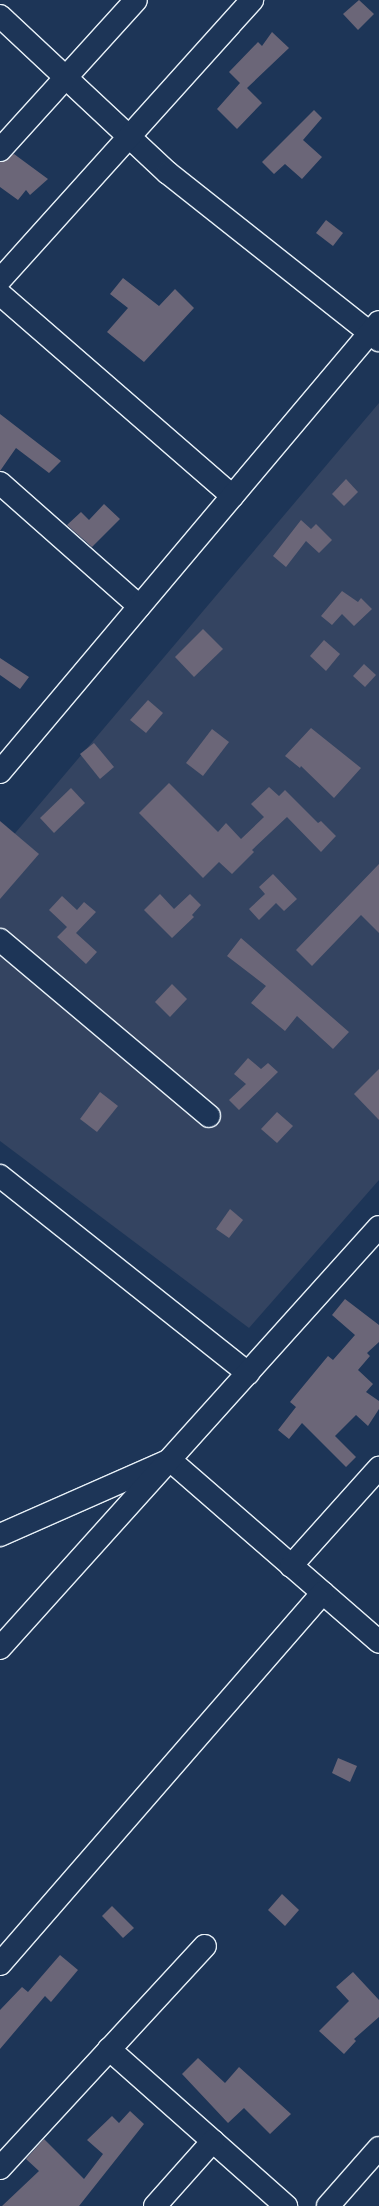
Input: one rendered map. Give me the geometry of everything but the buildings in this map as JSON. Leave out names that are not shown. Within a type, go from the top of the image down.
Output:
[{"type":"street","points":[[0,150],[136,0]]},
{"type":"street","points":[[0,280],[252,0]]},
{"type":"street","points":[[0,16],[168,173],[376,331],[232,496],[0,772]]},
{"type":"street","points":[[0,294],[232,496]]},
{"type":"street","points":[[1,487],[139,606]]},
{"type":"street","points":[[0,940],[209,1116]]},
{"type":"street","points":[[0,1176],[248,1373]]},
{"type":"street","points":[[0,1648],[378,1231]]},
{"type":"street","points":[[0,1535],[170,1460]]},
{"type":"street","points":[[170,1460],[379,1642]]},
{"type":"street","points":[[291,1566],[379,1468]]},
{"type":"street","points":[[0,1964],[323,1593]]},
{"type":"street","points":[[0,2168],[205,1946]]},
{"type":"street","points":[[109,2050],[286,2206]]},
{"type":"street","points":[[154,2206],[213,2142]]},
{"type":"street","points":[[328,2206],[379,2148]]},
{"type":"shaded area","points":[[379,403],[379,1180],[249,1328],[0,1141],[0,851]]}]
